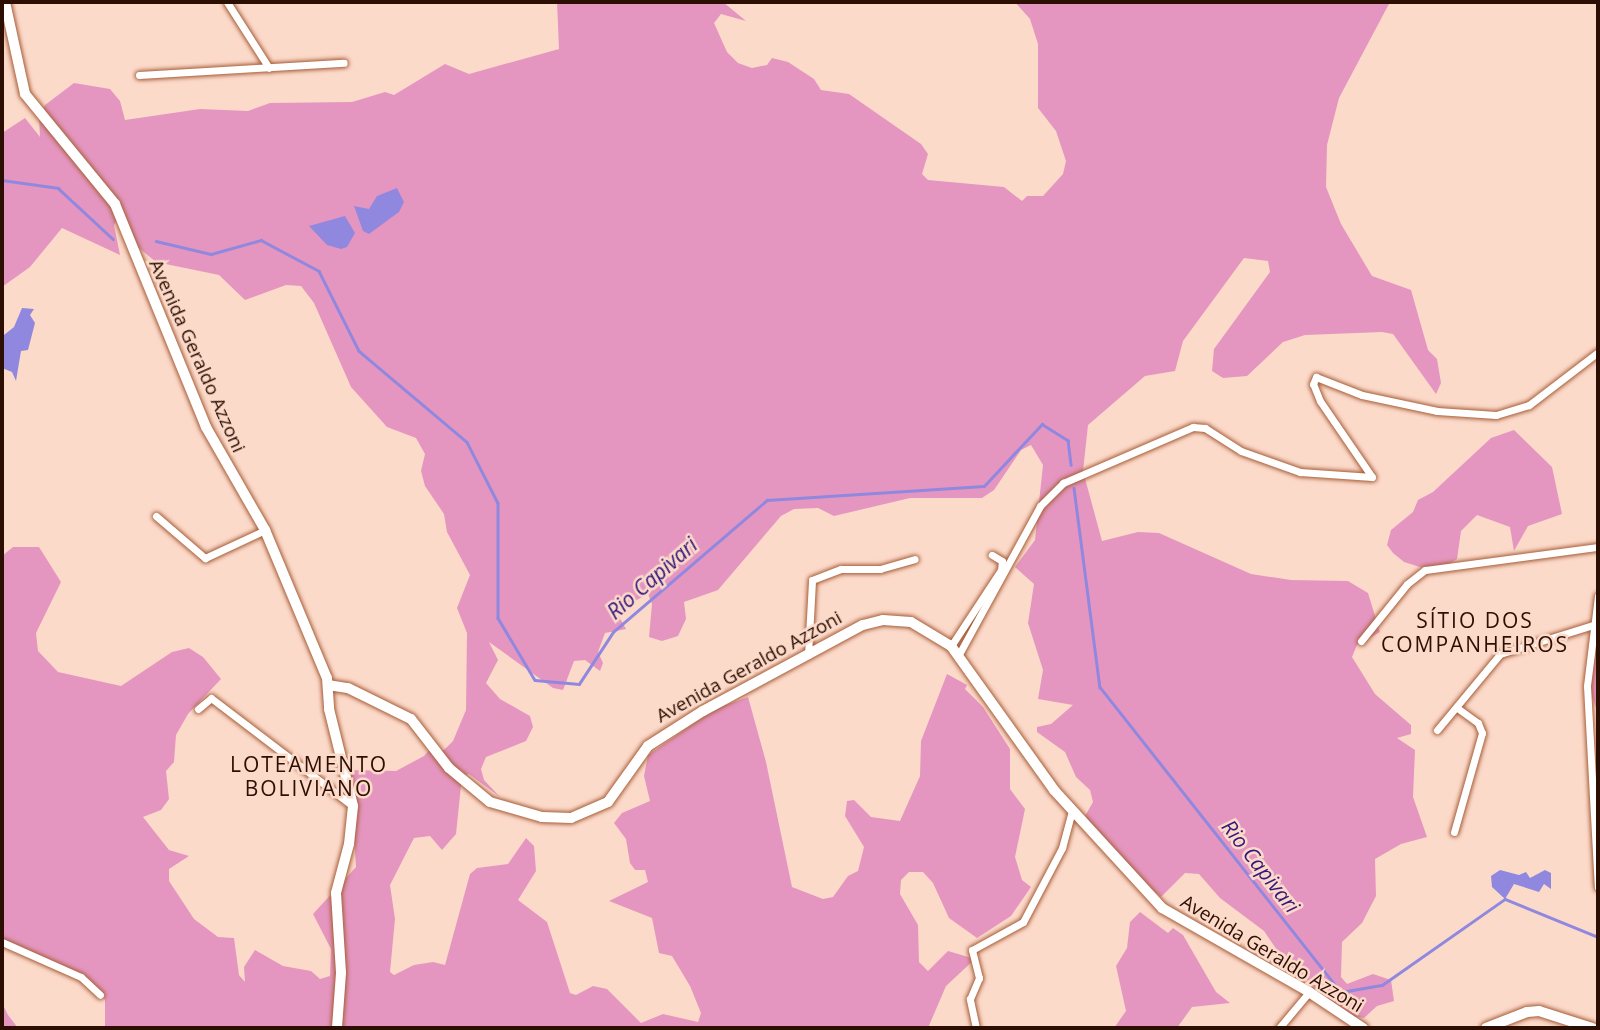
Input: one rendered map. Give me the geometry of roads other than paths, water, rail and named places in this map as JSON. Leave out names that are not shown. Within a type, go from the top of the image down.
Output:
[{"type":"street","name":"Avenida Geraldo Azzoni","points":[[5,2],[25,94],[115,204],[206,427],[265,530],[328,685],[348,688],[411,719],[449,768],[490,802],[531,815],[571,818],[608,802],[629,766],[659,737],[863,625],[883,620],[911,622],[951,646],[1072,811],[1175,918],[1309,992],[1363,1028]]},
{"type":"street","points":[[227,2],[269,68]]},
{"type":"street","points":[[139,75],[344,63]]},
{"type":"street","points":[[958,656],[1040,506],[1063,483],[1192,427],[1205,428],[1241,451],[1300,472],[1372,477],[1320,401],[1313,384],[1316,377],[1362,396],[1437,411],[1496,415],[1529,405],[1598,352]]},
{"type":"street","points":[[156,516],[205,558],[265,530]]},
{"type":"street","points":[[1361,641],[1407,584],[1425,570],[1598,547]]},
{"type":"street","points":[[951,646],[1001,570],[1002,561],[992,555]]},
{"type":"street","points":[[808,654],[812,580],[841,569],[880,569],[915,559]]},
{"type":"street","points":[[1598,596],[1592,625],[1587,700],[1598,887]]},
{"type":"street","points":[[1437,730],[1458,708],[1500,654],[1592,625]]},
{"type":"street","points":[[328,685],[329,709],[352,806],[349,844],[336,893],[341,973],[337,1028]]},
{"type":"street","points":[[198,709],[211,698],[352,806]]},
{"type":"street","points":[[1454,832],[1482,733],[1478,723],[1458,708]]},
{"type":"street","points":[[976,1028],[970,999],[979,978],[971,950],[1023,922],[1062,848],[1072,811]]},
{"type":"street","points":[[2,942],[81,977],[100,995]]},
{"type":"street","points":[[1279,1028],[1309,992]]},
{"type":"street","points":[[1486,1028],[1527,1012],[1555,1015],[1592,1028]]},
{"type":"waterway","name":"Rio Capivari","points":[[2,180],[58,188],[113,239]]},
{"type":"waterway","name":"Rio Capivari","points":[[156,241],[211,254],[261,240],[319,271],[359,351],[467,442],[498,503],[498,618],[535,680],[579,684],[613,632],[767,500],[984,486],[1042,424],[1068,440],[1071,465]]},
{"type":"waterway","name":"Rio Capivari","points":[[1074,488],[1100,687],[1341,992],[1382,985],[1505,899],[1598,937]]},
{"type":"district","name":"SÍTIO DOS COMPANHEIROS","points":[[1475,632]]},
{"type":"district","name":"LOTEAMENTO BOLIVIANO","points":[[309,776]]}]
